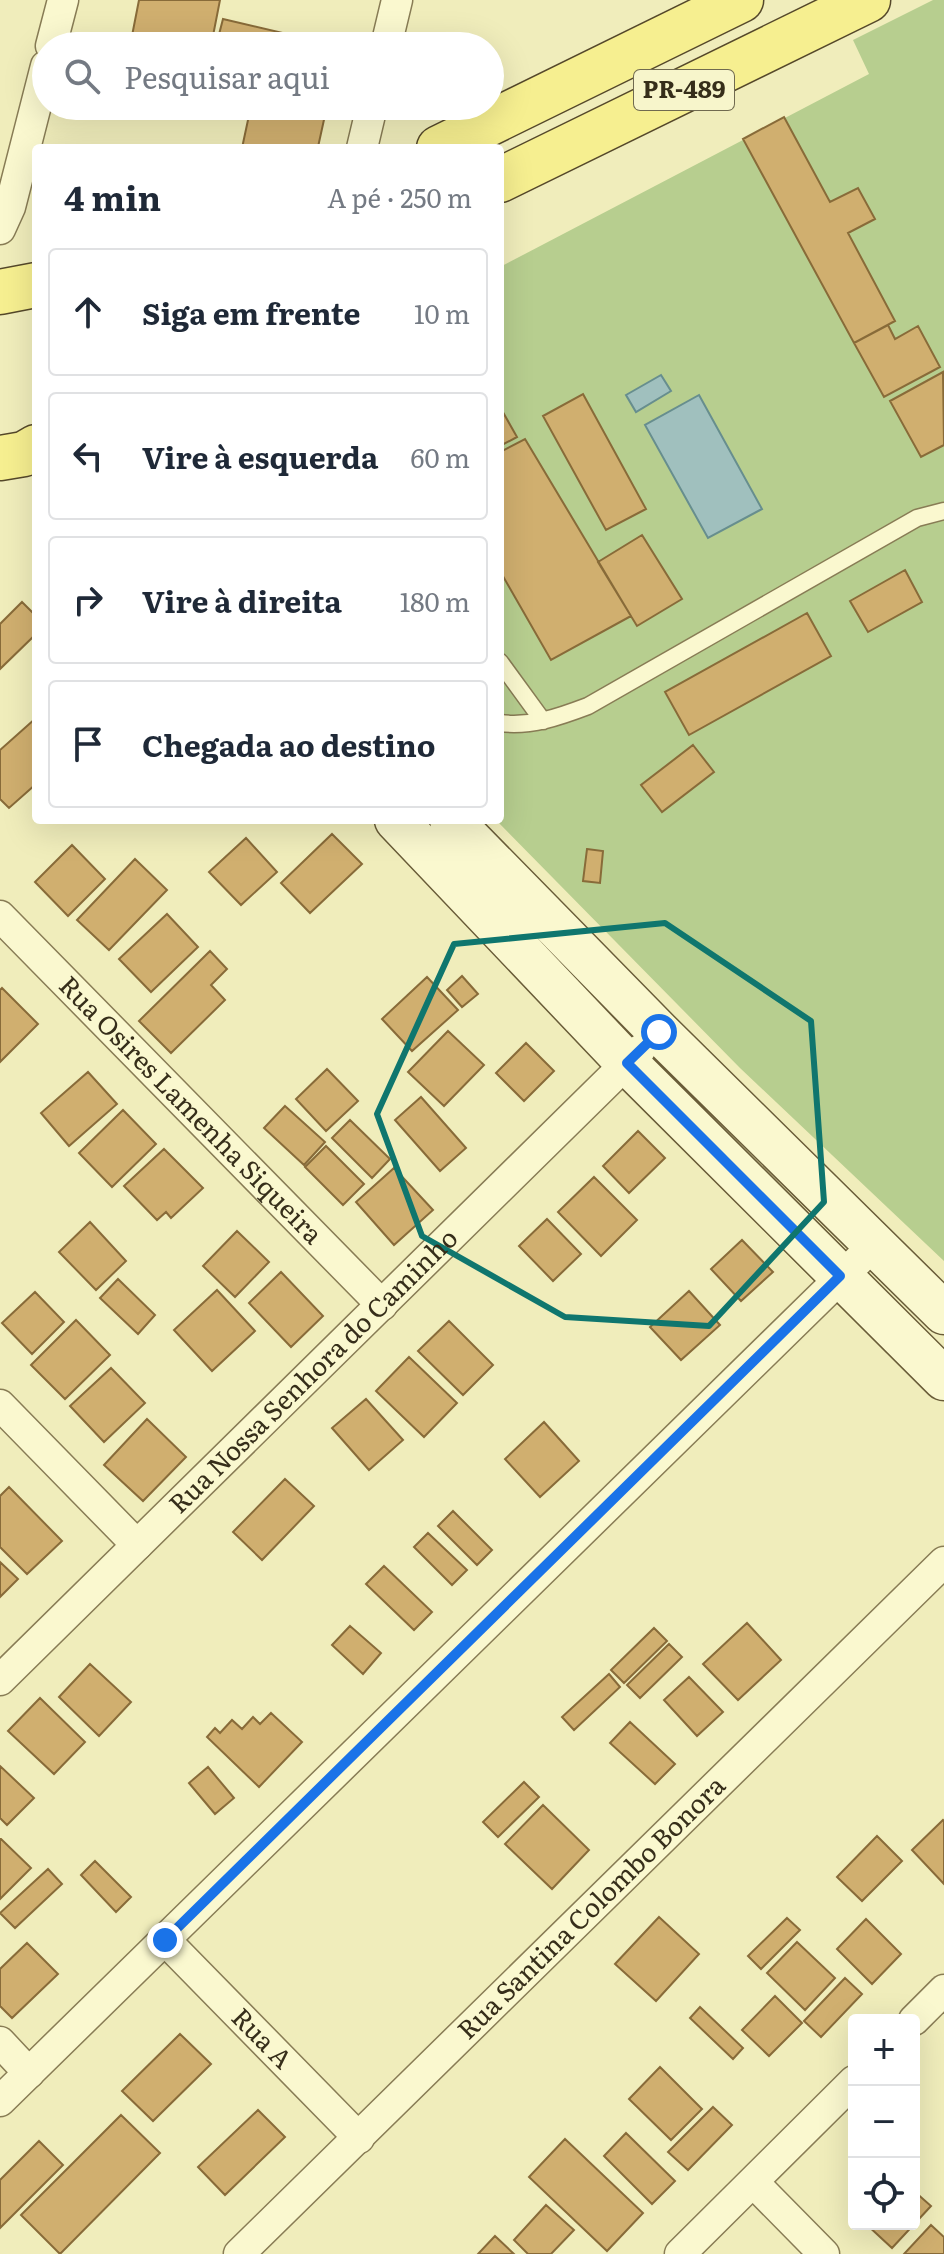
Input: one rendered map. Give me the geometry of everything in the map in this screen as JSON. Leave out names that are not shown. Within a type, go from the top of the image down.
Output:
[{"type":"main road","name":"PR-489","points":[[504,116],[741,0]]},
{"type":"main road","name":"PR-489","points":[[504,178],[868,0]]},
{"type":"main road","name":"PR-489","points":[[447,144],[496,120]]},
{"type":"main road","points":[[0,292],[32,286]]},
{"type":"street","points":[[55,32],[63,0]]},
{"type":"street","points":[[389,32],[397,0]]},
{"type":"street","points":[[0,229],[10,207],[32,120]]},
{"type":"street","points":[[363,144],[369,120]]},
{"type":"street","points":[[400,824],[627,1063],[944,1379]]},
{"type":"street","points":[[455,824],[659,1032],[944,1313]]},
{"type":"street","name":"Rua Osires Lamenha Siqueira","points":[[0,916],[382,1305]]},
{"type":"street","name":"Rua Nossa Senhora do Caminho","points":[[0,1680],[659,1032]]},
{"type":"street","points":[[0,2101],[875,1244]]},
{"type":"street","points":[[0,1405],[137,1545]]},
{"type":"street","name":"Rua Santina Colombo Bonora","points":[[239,2254],[944,1562]]},
{"type":"street","name":"Rua A","points":[[165,1940],[359,2138]]},
{"type":"street","points":[[920,2014],[944,1990]]},
{"type":"street","points":[[0,2042],[29,2073]]},
{"type":"street","points":[[680,2254],[849,2086]]},
{"type":"street","points":[[754,2183],[824,2254]]},
{"type":"lane","points":[[504,723],[543,721],[588,706],[917,518],[944,511]]},
{"type":"lane","points":[[504,667],[543,721]]},
{"type":"highlighted area","points":[[665,923],[811,1021],[824,1202],[709,1326],[565,1317],[422,1236],[377,1114],[454,944]]},
{"type":"green space","points":[[933,0],[944,0],[944,1261],[740,1068],[500,824],[504,824],[504,265],[869,74],[853,40]]},
{"type":"water","points":[[661,375],[671,391],[636,412],[626,395]]},
{"type":"water","points":[[699,395],[762,509],[708,538],[645,425]]},
{"type":"building","points":[[139,0],[220,0],[214,32],[133,32]]},
{"type":"building","points":[[223,19],[278,32],[220,32]]},
{"type":"building","points":[[784,117],[830,202],[858,188],[875,219],[848,233],[895,321],[854,343],[743,139]]},
{"type":"building","points":[[248,120],[324,120],[319,144],[243,144]]},
{"type":"building","points":[[888,325],[895,339],[918,326],[940,367],[884,397],[854,343]]},
{"type":"building","points":[[943,372],[944,445],[921,457],[890,401]]},
{"type":"building","points":[[583,394],[646,509],[606,530],[543,416]]},
{"type":"building","points":[[504,414],[517,437],[504,444]]},
{"type":"building","points":[[525,439],[631,616],[551,660],[504,578],[504,450]]},
{"type":"building","points":[[642,535],[682,599],[637,626],[598,562]]},
{"type":"building","points":[[905,570],[922,602],[868,632],[850,601]]},
{"type":"building","points":[[22,602],[32,612],[32,638],[0,669],[0,624]]},
{"type":"building","points":[[807,613],[831,656],[689,735],[665,692]]},
{"type":"building","points":[[32,722],[32,788],[9,808],[0,799],[0,750]]},
{"type":"building","points":[[693,745],[714,772],[662,812],[641,785]]},
{"type":"building","points":[[332,834],[362,864],[310,913],[281,883]]},
{"type":"building","points":[[246,838],[277,872],[241,905],[209,872]]},
{"type":"building","points":[[72,845],[105,879],[68,916],[35,882]]},
{"type":"building","points":[[587,849],[603,851],[600,883],[583,881]]},
{"type":"building","points":[[135,859],[167,890],[109,950],[77,920]]},
{"type":"building","points":[[167,914],[198,947],[151,992],[119,959]]},
{"type":"building","points":[[210,951],[227,969],[211,985],[225,1000],[171,1053],[139,1021]]},
{"type":"building","points":[[462,976],[478,994],[462,1007],[447,990]]},
{"type":"building","points":[[427,977],[458,1010],[412,1051],[382,1019]]},
{"type":"building","points":[[2,988],[38,1024],[0,1062],[0,990]]},
{"type":"building","points":[[448,1031],[484,1065],[444,1106],[408,1072]]},
{"type":"building","points":[[526,1043],[554,1071],[524,1101],[496,1073]]},
{"type":"building","points":[[327,1069],[358,1101],[326,1131],[296,1099]]},
{"type":"building","points":[[88,1072],[117,1104],[69,1146],[41,1113]]},
{"type":"building","points":[[421,1097],[466,1148],[440,1171],[395,1120]]},
{"type":"building","points":[[285,1106],[325,1142],[304,1165],[264,1128]]},
{"type":"building","points":[[123,1110],[156,1144],[112,1187],[79,1153]]},
{"type":"building","points":[[350,1120],[390,1159],[372,1178],[332,1138]]},
{"type":"building","points":[[638,1131],[665,1158],[629,1193],[603,1166]]},
{"type":"building","points":[[326,1146],[364,1184],[343,1205],[305,1167]]},
{"type":"building","points":[[164,1149],[203,1188],[171,1218],[166,1212],[157,1220],[124,1186]]},
{"type":"building","points":[[394,1168],[433,1210],[394,1245],[356,1202]]},
{"type":"building","points":[[594,1177],[637,1220],[601,1256],[558,1212]]},
{"type":"building","points":[[547,1219],[581,1254],[553,1281],[519,1246]]},
{"type":"building","points":[[90,1222],[126,1261],[96,1290],[59,1252]]},
{"type":"building","points":[[237,1231],[269,1262],[235,1297],[203,1266]]},
{"type":"building","points":[[742,1240],[773,1272],[741,1301],[711,1269]]},
{"type":"building","points":[[281,1272],[323,1316],[291,1347],[249,1303]]},
{"type":"building","points":[[118,1279],[155,1315],[138,1334],[100,1298]]},
{"type":"building","points":[[217,1290],[255,1331],[212,1371],[174,1330]]},
{"type":"building","points":[[689,1291],[720,1325],[681,1360],[650,1327]]},
{"type":"building","points":[[35,1292],[64,1322],[32,1354],[2,1323]]},
{"type":"building","points":[[76,1320],[110,1355],[65,1399],[31,1365]]},
{"type":"building","points":[[449,1321],[493,1365],[463,1395],[418,1351]]},
{"type":"building","points":[[409,1357],[457,1403],[424,1437],[376,1391]]},
{"type":"building","points":[[111,1368],[145,1403],[104,1442],[70,1406]]},
{"type":"building","points":[[366,1399],[403,1440],[369,1470],[332,1428]]},
{"type":"building","points":[[147,1419],[186,1457],[143,1501],[104,1465]]},
{"type":"building","points":[[544,1422],[579,1461],[540,1497],[505,1459]]},
{"type":"building","points":[[285,1479],[314,1506],[262,1560],[233,1532]]},
{"type":"building","points":[[9,1487],[62,1541],[27,1574],[0,1547],[0,1496]]},
{"type":"building","points":[[453,1511],[492,1550],[477,1565],[438,1526]]},
{"type":"building","points":[[428,1533],[467,1570],[452,1585],[414,1547]]},
{"type":"building","points":[[0,1562],[18,1579],[0,1597]]},
{"type":"building","points":[[384,1566],[432,1612],[414,1630],[366,1584]]},
{"type":"building","points":[[747,1623],[781,1660],[738,1700],[703,1664]]},
{"type":"building","points":[[350,1626],[381,1653],[363,1674],[332,1645]]},
{"type":"building","points":[[654,1628],[667,1641],[624,1683],[611,1670]]},
{"type":"building","points":[[669,1644],[682,1657],[640,1698],[627,1685]]},
{"type":"building","points":[[90,1664],[131,1702],[99,1736],[59,1697]]},
{"type":"building","points":[[609,1674],[620,1687],[574,1730],[562,1717]]},
{"type":"building","points":[[689,1677],[723,1712],[697,1736],[664,1700]]},
{"type":"building","points":[[40,1698],[85,1742],[54,1774],[8,1731]]},
{"type":"building","points":[[271,1713],[302,1742],[259,1787],[207,1737],[215,1728],[220,1733],[232,1720],[242,1729],[253,1717],[260,1724]]},
{"type":"building","points":[[630,1722],[675,1764],[655,1784],[610,1743]]},
{"type":"building","points":[[0,1766],[34,1798],[7,1825],[0,1818]]},
{"type":"building","points":[[208,1767],[234,1798],[215,1814],[189,1783]]},
{"type":"building","points":[[524,1782],[539,1797],[498,1837],[483,1822]]},
{"type":"building","points":[[543,1805],[589,1850],[552,1889],[505,1844]]},
{"type":"building","points":[[944,1821],[944,1884],[912,1850]]},
{"type":"building","points":[[877,1836],[902,1861],[862,1901],[837,1877]]},
{"type":"building","points":[[0,1839],[31,1868],[0,1899]]},
{"type":"building","points":[[95,1861],[131,1897],[116,1912],[81,1875]]},
{"type":"building","points":[[48,1869],[62,1884],[15,1928],[0,1913]]},
{"type":"building","points":[[659,1917],[699,1954],[656,2001],[615,1964]]},
{"type":"building","points":[[787,1918],[800,1930],[761,1969],[748,1956]]},
{"type":"building","points":[[866,1919],[901,1954],[872,1984],[837,1949]]},
{"type":"building","points":[[797,1942],[835,1978],[805,2010],[767,1973]]},
{"type":"building","points":[[27,1943],[58,1974],[12,2018],[0,2006],[0,1969]]},
{"type":"building","points":[[845,1978],[862,1994],[821,2037],[804,2021]]},
{"type":"building","points":[[775,1996],[802,2023],[769,2056],[742,2030]]},
{"type":"building","points":[[700,2007],[743,2048],[733,2059],[690,2018]]},
{"type":"building","points":[[180,2034],[211,2064],[153,2121],[122,2091]]},
{"type":"building","points":[[660,2067],[702,2109],[671,2140],[629,2099]]},
{"type":"building","points":[[713,2107],[732,2125],[688,2170],[668,2152]]},
{"type":"building","points":[[258,2110],[285,2137],[225,2195],[198,2167]]},
{"type":"building","points":[[121,2115],[160,2153],[60,2254],[21,2215]]},
{"type":"building","points":[[626,2133],[675,2181],[652,2204],[604,2156]]},
{"type":"building","points":[[565,2139],[643,2213],[607,2251],[529,2177]]},
{"type":"building","points":[[39,2141],[63,2165],[0,2228],[0,2180]]},
{"type":"building","points":[[920,2196],[931,2206],[920,2218]]},
{"type":"building","points":[[546,2205],[574,2230],[551,2254],[528,2254],[514,2240]]},
{"type":"building","points":[[931,2225],[944,2237],[944,2254],[904,2254]]},
{"type":"building","points":[[872,2230],[909,2230],[892,2248]]},
{"type":"building","points":[[495,2236],[514,2254],[478,2254]]},
{"type":"route","points":[[165,1940],[840,1276],[627,1063],[659,1032]]}]
